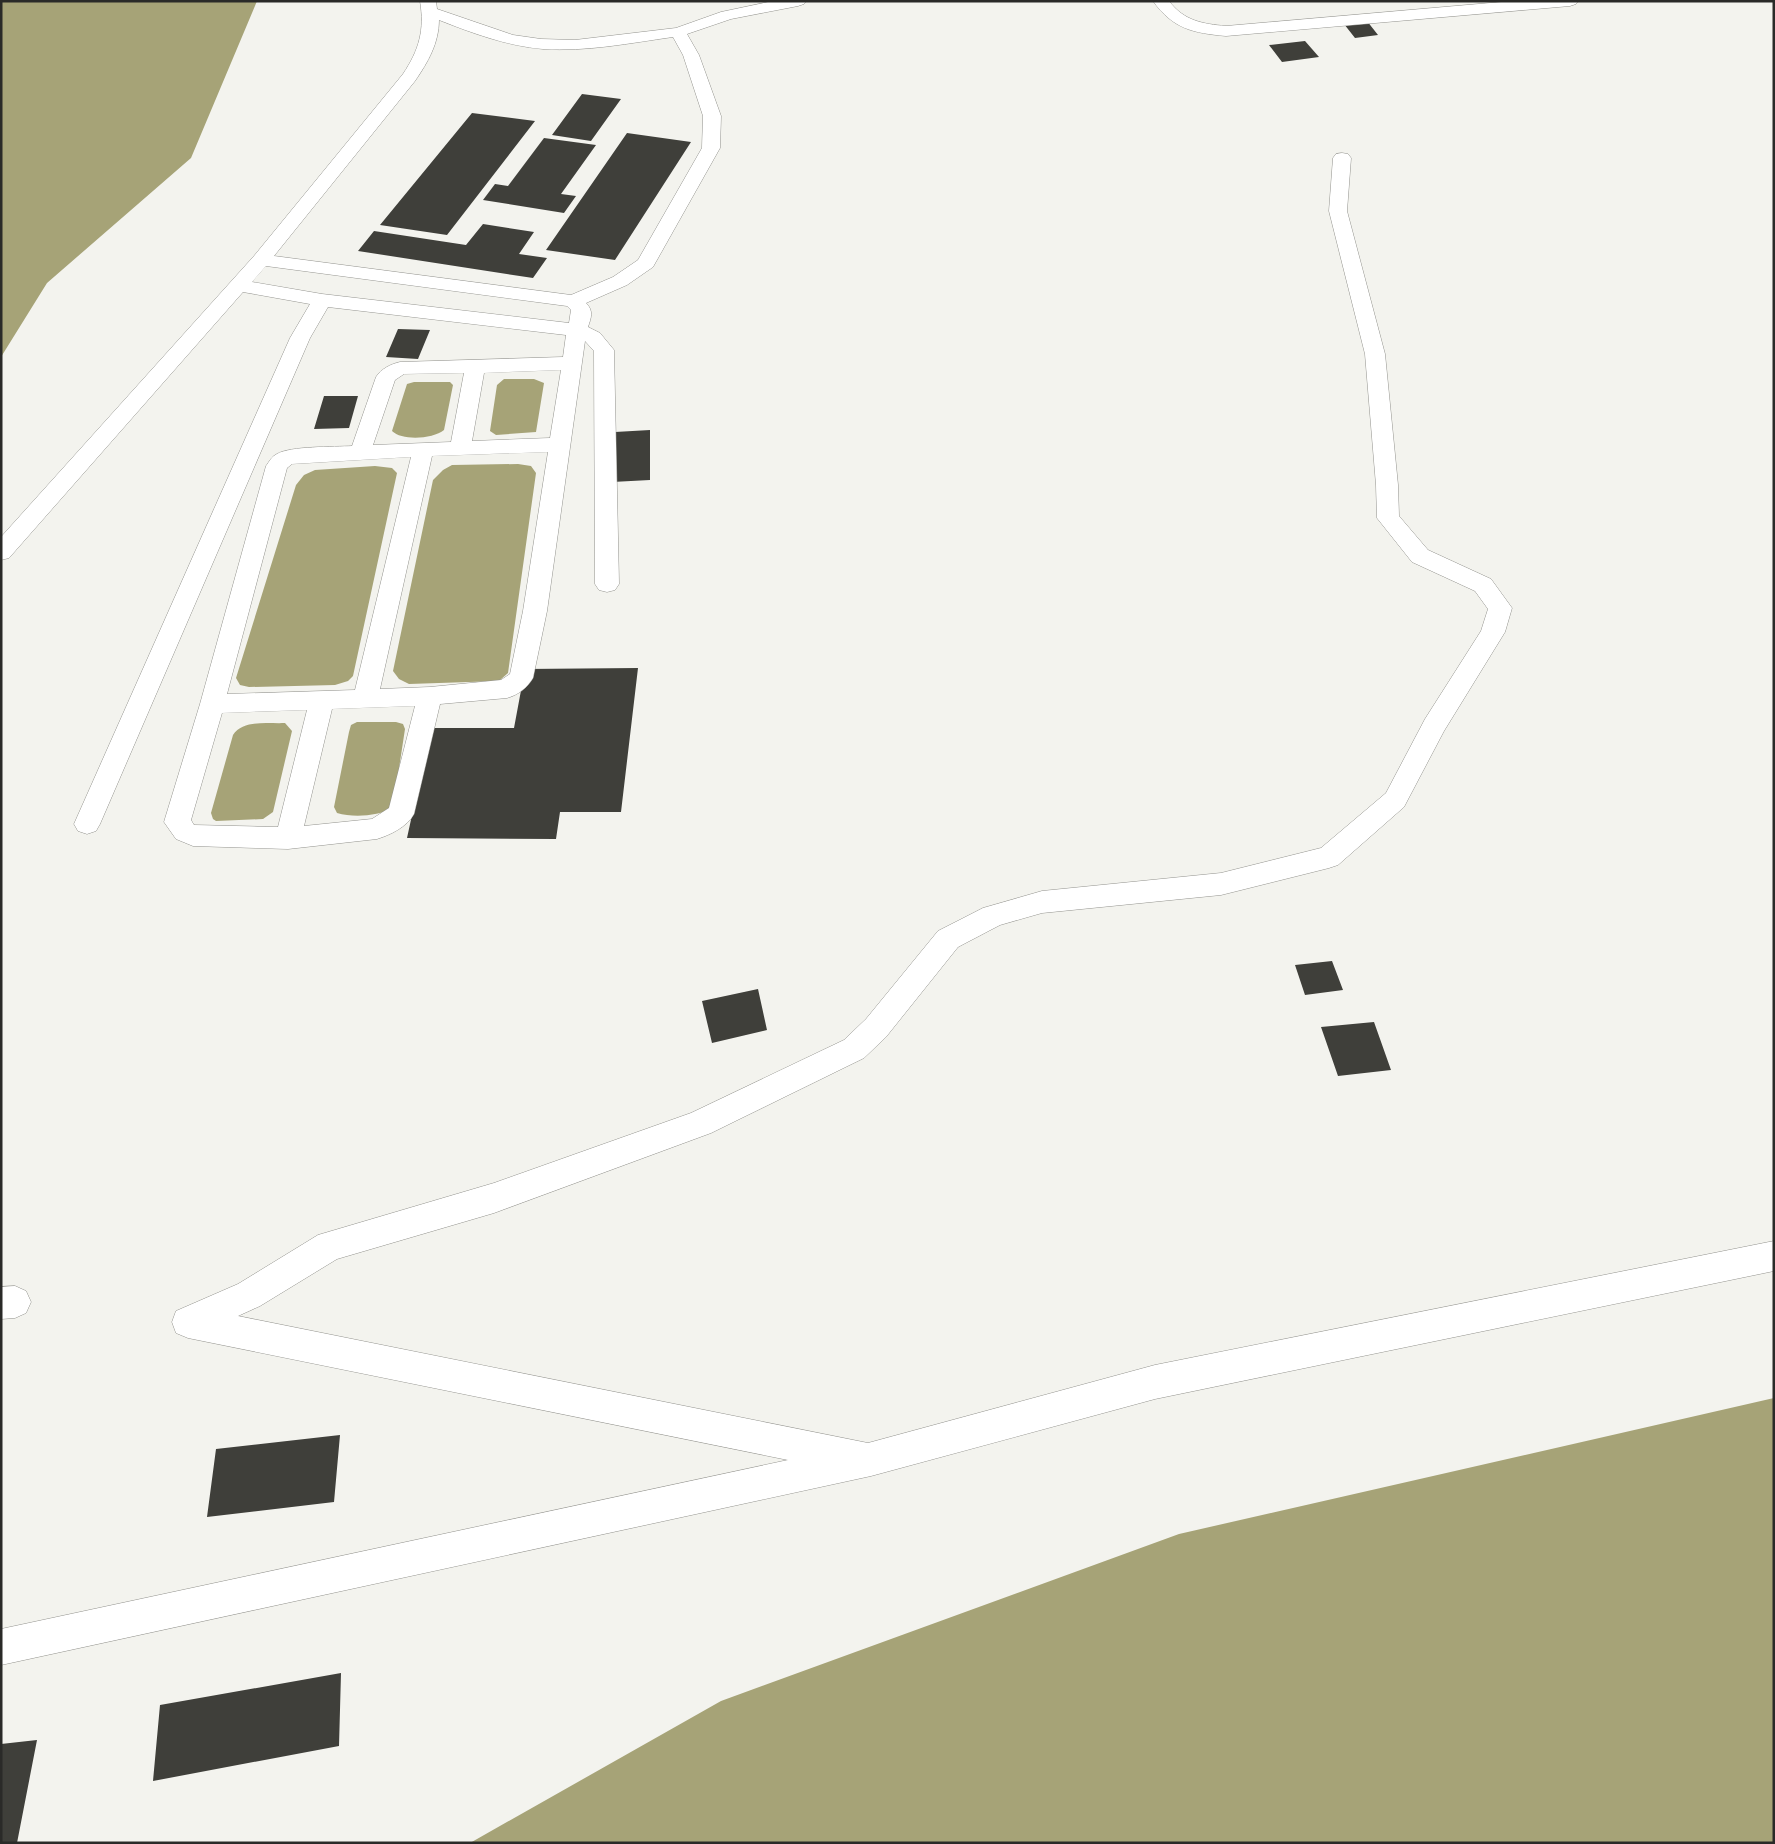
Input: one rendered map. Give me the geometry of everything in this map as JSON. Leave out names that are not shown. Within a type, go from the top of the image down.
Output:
[{"type":"lane","points":[[429,7],[502,36],[542,44],[597,42],[678,32],[727,15],[798,1]]},
{"type":"lane","points":[[1161,1],[1168,12],[1180,22],[1200,29],[1226,31],[1570,1]]},
{"type":"lane","points":[[1,552],[261,260],[422,59],[432,27],[429,7]]},
{"type":"lane","points":[[261,260],[573,301],[613,286],[630,277],[646,263],[711,148],[712,116],[691,55],[678,32]]},
{"type":"lane","points":[[871,1459],[188,1322],[249,1295],[330,1246],[494,1198],[700,1122],[854,1049],[876,1028],[948,939],[993,916],[1042,902],[1221,884],[1329,857],[1395,800],[1434,726],[1492,632],[1500,608],[1483,585],[1420,556],[1388,518],[1387,485],[1375,354],[1338,211],[1342,158]]},
{"type":"lane","points":[[237,285],[322,300],[577,330],[593,337],[604,350],[607,584]]},
{"type":"lane","points":[[87,824],[300,338],[322,300]]},
{"type":"lane","points":[[212,704],[430,696],[507,689],[521,678],[535,611],[577,330],[582,315],[581,308],[573,301]]},
{"type":"lane","points":[[360,452],[386,377],[400,368],[475,368],[572,363]]},
{"type":"lane","points":[[460,448],[475,368]]},
{"type":"lane","points":[[430,696],[401,814],[378,829],[288,838],[193,836],[185,832],[177,822],[212,704],[277,466],[284,459],[360,452],[560,445]]},
{"type":"lane","points":[[366,697],[423,450]]},
{"type":"lane","points":[[288,838],[322,701]]},
{"type":"lane","points":[[1,1647],[871,1459],[1155,1382],[1774,1256]]},
{"type":"shaded area","points":[[1,1],[257,1],[191,158],[47,283],[1,357]]},
{"type":"shaded area","points":[[504,379],[534,379],[544,383],[536,432],[496,435],[490,431],[497,385]]},
{"type":"shaded area","points":[[414,382],[450,382],[453,385],[444,430],[439,433],[418,438],[403,436],[392,431],[407,384]]},
{"type":"shaded area","points":[[518,464],[531,466],[536,473],[508,673],[499,681],[409,684],[399,679],[393,671],[433,480],[443,470],[452,465]]},
{"type":"shaded area","points":[[375,466],[392,468],[397,473],[353,676],[348,681],[335,685],[249,687],[240,685],[236,678],[296,485],[304,475],[315,470]]},
{"type":"shaded area","points":[[357,722],[396,722],[403,724],[405,729],[393,808],[387,811],[358,816],[337,813],[334,807],[349,732],[351,725]]},
{"type":"shaded area","points":[[285,723],[292,731],[273,812],[263,819],[216,821],[213,819],[211,813],[233,735],[237,730],[249,724]]},
{"type":"shaded area","points":[[1774,1398],[1774,1843],[470,1843],[721,1701],[1179,1534]]},
{"type":"building","points":[[1367,21],[1378,35],[1355,38],[1344,24]]},
{"type":"building","points":[[1305,41],[1319,57],[1282,62],[1269,45]]},
{"type":"building","points":[[582,94],[621,99],[591,141],[552,135]]},
{"type":"building","points":[[472,113],[535,121],[447,235],[380,225]]},
{"type":"building","points":[[627,133],[691,142],[615,260],[546,250]]},
{"type":"building","points":[[544,138],[596,145],[561,194],[576,196],[564,213],[483,200],[495,184],[508,186]]},
{"type":"building","points":[[483,224],[534,232],[519,254],[547,258],[533,278],[358,251],[374,231],[466,245]]},
{"type":"building","points":[[398,329],[430,330],[418,359],[386,357]]},
{"type":"building","points":[[324,396],[358,396],[349,428],[314,429]]},
{"type":"building","points":[[650,430],[650,480],[612,482],[615,432]]},
{"type":"building","points":[[638,668],[621,812],[560,812],[556,839],[407,838],[431,728],[514,728],[525,669]]},
{"type":"building","points":[[1332,961],[1343,990],[1305,995],[1295,965]]},
{"type":"building","points":[[758,989],[767,1030],[712,1043],[702,1001]]},
{"type":"building","points":[[1374,1022],[1391,1070],[1338,1076],[1321,1027]]},
{"type":"building","points":[[340,1435],[334,1502],[207,1517],[216,1449]]},
{"type":"building","points":[[341,1673],[339,1746],[153,1781],[160,1705]]},
{"type":"building","points":[[37,1740],[17,1843],[1,1843],[1,1744]]}]
